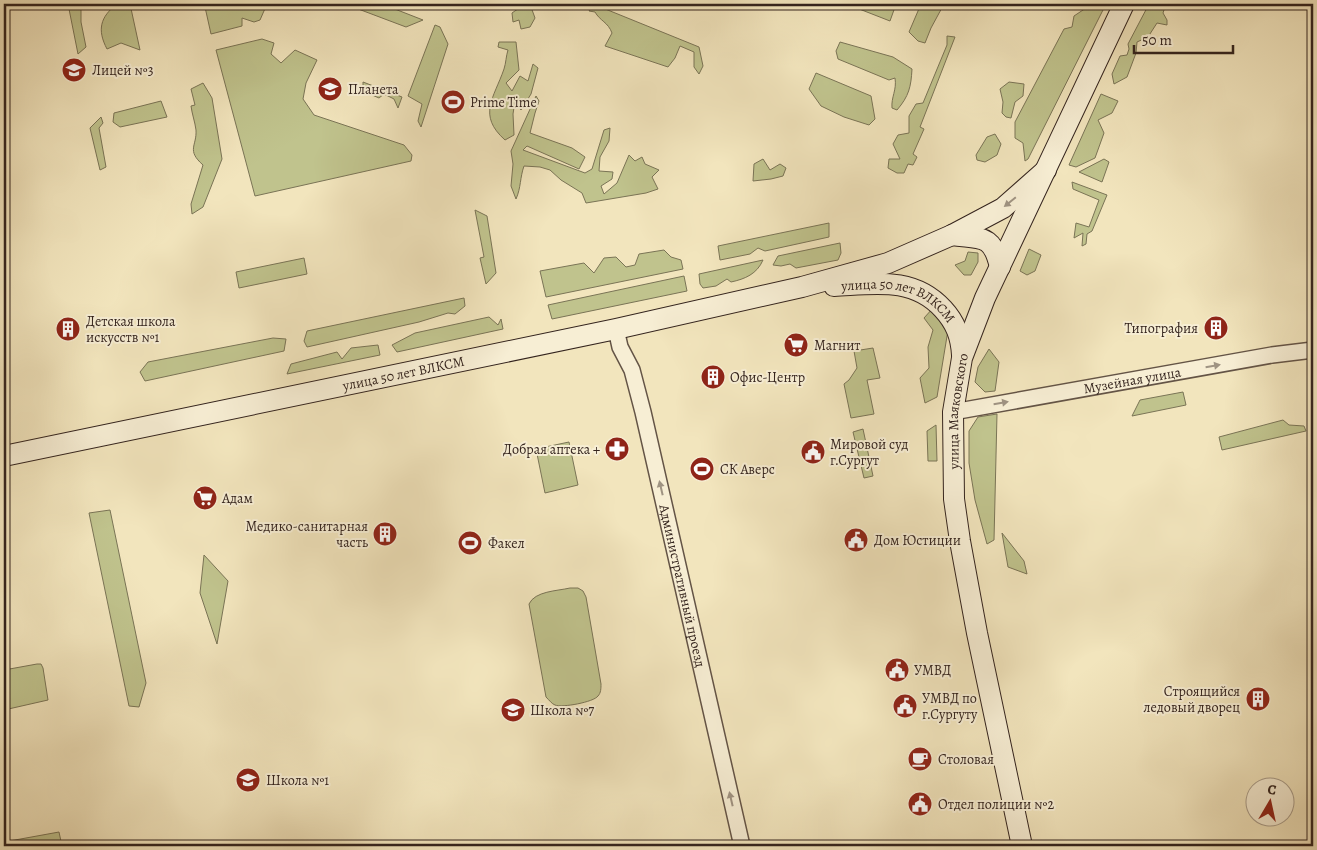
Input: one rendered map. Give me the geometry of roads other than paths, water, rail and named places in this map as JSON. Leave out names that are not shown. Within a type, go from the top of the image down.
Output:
[{"type":"main road","name":"улица Маяковского","points":[[1022,846],[960,541],[954,499],[953,412],[962,358],[984,298],[1000,268],[1124,4]]},
{"type":"main road","name":"улица 50 лет ВЛКСМ","points":[[4,456],[616,329],[802,287],[888,263],[952,235],[1003,208],[1046,170]]},
{"type":"main road","name":"улица 50 лет ВЛКСМ","points":[[952,235],[981,238],[991,243],[1000,268]]},
{"type":"main road","name":"улица 50 лет ВЛКСМ","points":[[802,287],[888,284],[919,290],[936,302],[950,317],[961,338],[962,358]]},
{"type":"street","name":"Административный проезд","points":[[616,329],[620,347],[632,370],[644,412],[742,846]]},
{"type":"street","name":"Музейная улица","points":[[953,412],[1272,355],[1313,350]]},
{"type":"place","name":"Лицей №3","points":[[74,70]]},
{"type":"place","name":"Планета","points":[[330,89]]},
{"type":"place","name":"Prime Time","points":[[453,102]]},
{"type":"place","name":"Типография","points":[[1216,328]]},
{"type":"place","name":"Детская школа искусств №1","points":[[68,329]]},
{"type":"place","name":"Магнит","points":[[796,345]]},
{"type":"place","name":"Офис-Центр","points":[[713,377]]},
{"type":"place","name":"Добрая аптека +","points":[[617,449]]},
{"type":"place","name":"Мировой суд г.Сургут","points":[[813,452]]},
{"type":"place","name":"СК Аверс","points":[[702,469]]},
{"type":"place","name":"Адам","points":[[205,498]]},
{"type":"place","name":"Медико-санитарная часть","points":[[385,534]]},
{"type":"place","name":"Дом Юстиции","points":[[856,540]]},
{"type":"place","name":"Факел","points":[[470,543]]},
{"type":"place","name":"УМВД","points":[[897,670]]},
{"type":"place","name":"Строящийся ледовый дворец","points":[[1258,699]]},
{"type":"place","name":"УМВД по г.Сургуту","points":[[905,706]]},
{"type":"place","name":"Школа №7","points":[[513,710]]},
{"type":"place","name":"Столовая","points":[[920,759]]},
{"type":"place","name":"Школа №1","points":[[248,780]]},
{"type":"place","name":"Отдел полиции №2","points":[[920,804]]}]
